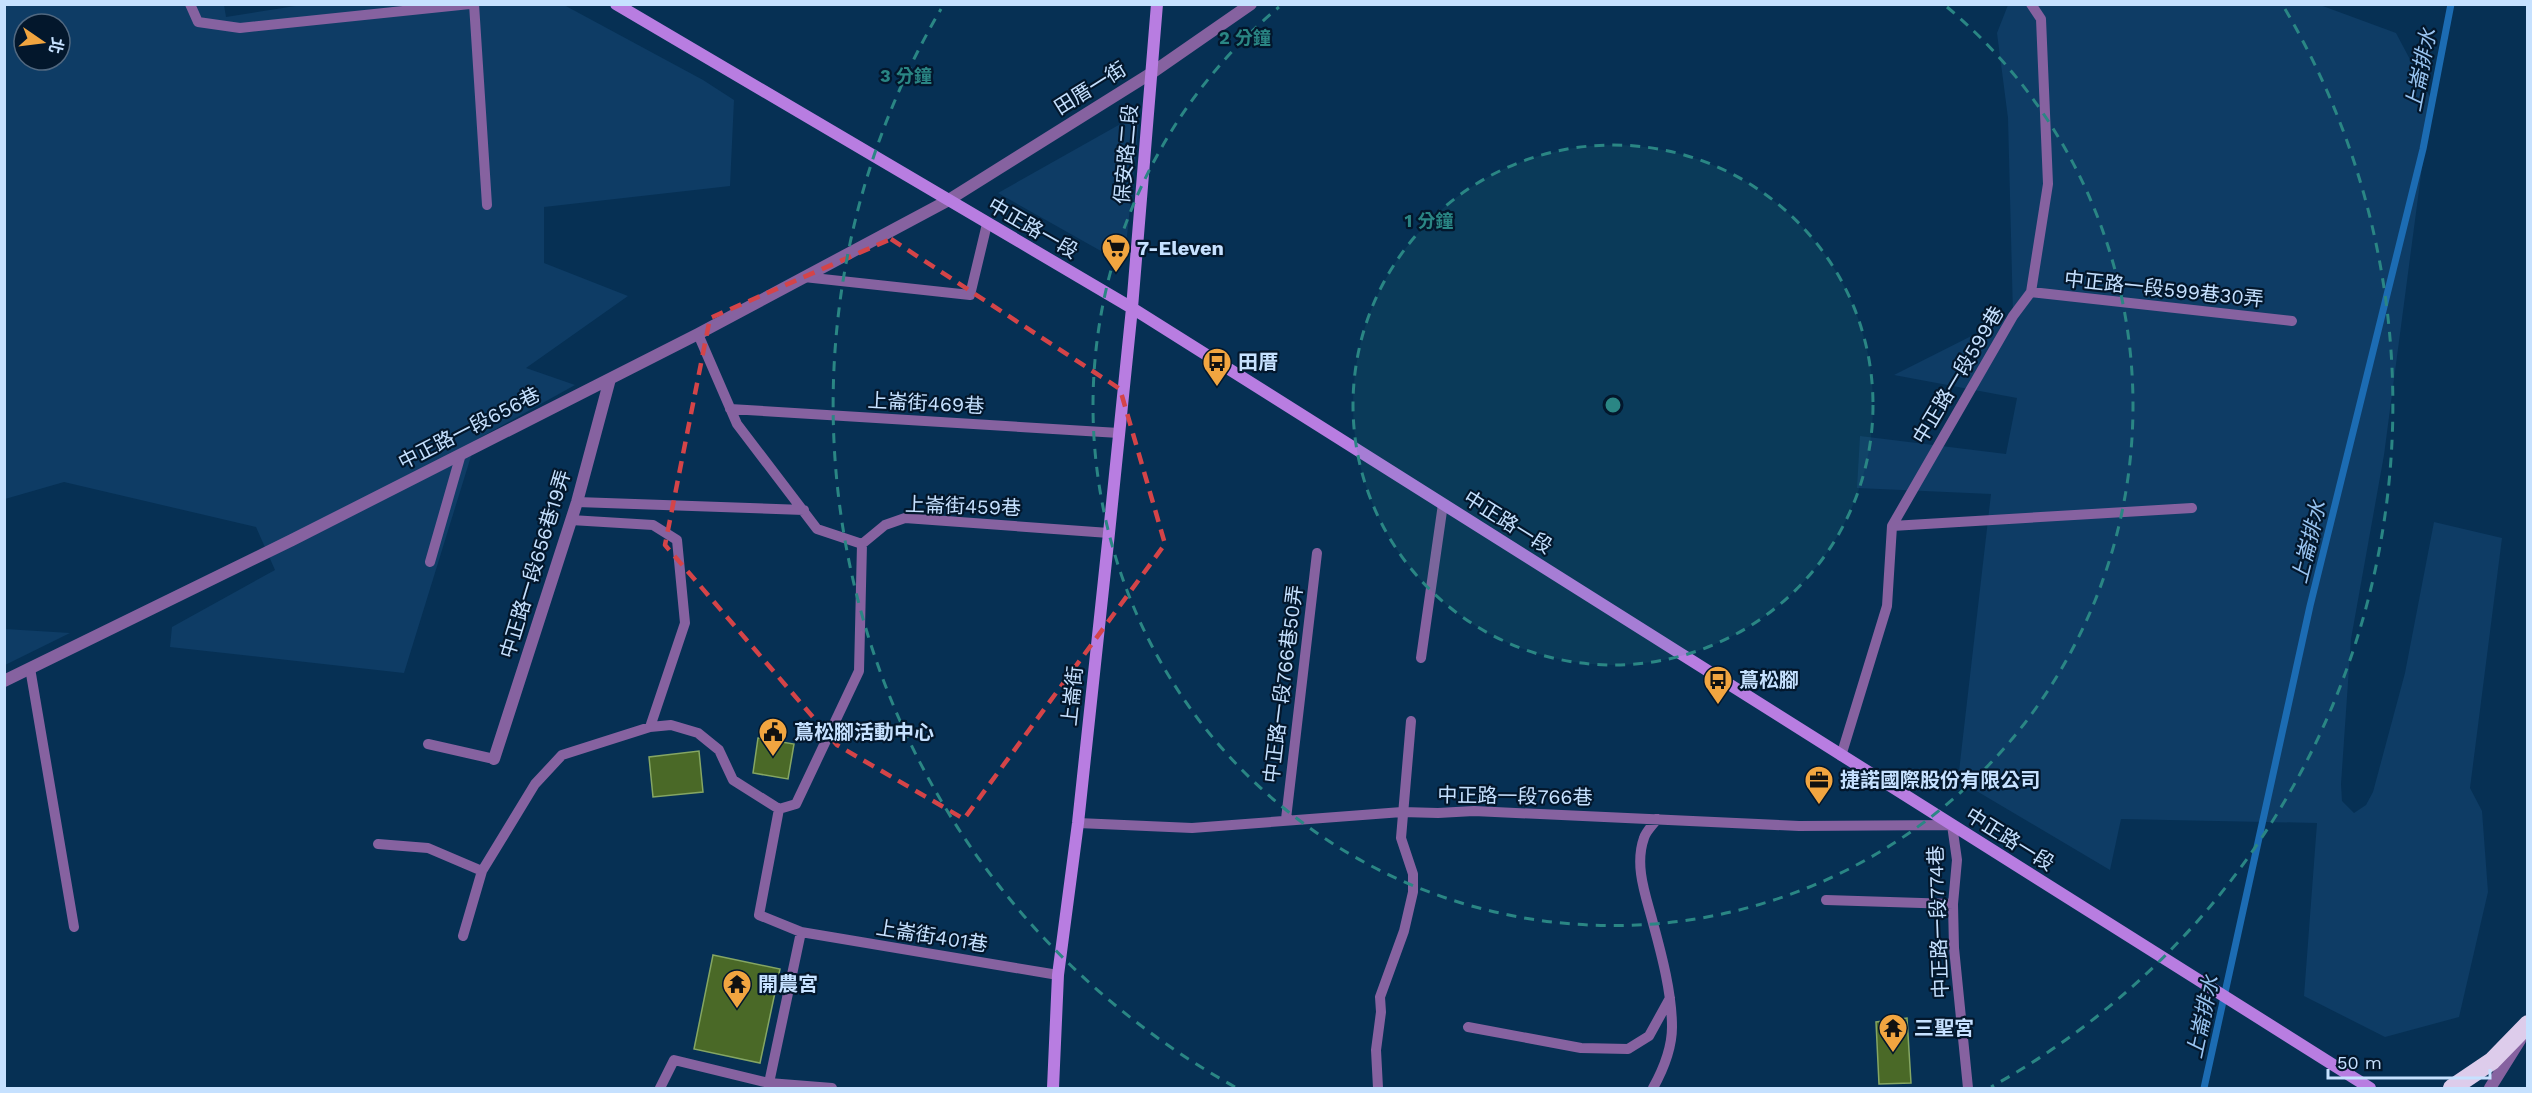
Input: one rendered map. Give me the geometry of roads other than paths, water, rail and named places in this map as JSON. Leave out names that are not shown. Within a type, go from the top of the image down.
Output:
[{"type":"highway","points":[[2452,1089],[2492,1061],[2528,1024]]},
{"type":"main road","name":"中正路一段","points":[[615,4],[1132,308],[2370,1089]]},
{"type":"main road","name":"保安路二段","points":[[1132,308],[1157,4]]},
{"type":"main road","name":"上崙街","points":[[1053,1089],[1058,975],[1078,823],[1132,308]]},
{"type":"street","name":"田厝一街","points":[[947,201],[1153,72],[1251,4]]},
{"type":"street","name":"中正路一段656巷","points":[[4,681],[610,379],[947,201]]},
{"type":"street","name":"中正路一段656巷19弄","points":[[494,759],[577,502],[610,379]]},
{"type":"street","points":[[2490,1089],[2528,1029]]},
{"type":"lane","points":[[190,4],[198,22],[240,28],[472,4],[487,205]]},
{"type":"lane","name":"中正路一段599巷","points":[[1840,756],[1887,606],[1892,526],[2013,316],[2031,292],[2048,184],[2041,19],[2031,4]]},
{"type":"lane","points":[[804,277],[970,295],[987,224]]},
{"type":"lane","name":"中正路一段599巷30弄","points":[[2031,292],[2292,321]]},
{"type":"lane","points":[[463,936],[482,871],[535,783],[562,755],[650,727],[670,725],[698,732],[719,750],[733,780],[778,809],[796,804],[859,671],[862,544],[817,529],[737,424],[698,334]]},
{"type":"lane","name":"上崙街469巷","points":[[730,409],[1119,433]]},
{"type":"lane","points":[[430,562],[461,454]]},
{"type":"lane","points":[[577,502],[804,510]]},
{"type":"lane","points":[[1421,658],[1443,504]]},
{"type":"lane","points":[[1892,526],[2192,508]]},
{"type":"lane","name":"上崙街459巷","points":[[862,544],[885,525],[905,518],[1109,533]]},
{"type":"lane","points":[[571,520],[653,525],[677,540],[685,623],[650,727]]},
{"type":"lane","name":"中正路一段766巷50弄","points":[[1286,819],[1317,553]]},
{"type":"lane","points":[[30,668],[74,927]]},
{"type":"lane","points":[[1378,1089],[1376,1050],[1381,1012],[1380,997],[1404,931],[1413,892],[1413,874],[1401,838],[1411,722]]},
{"type":"lane","points":[[428,744],[494,759]]},
{"type":"lane","name":"上崙街401巷","points":[[778,809],[759,915],[801,932],[1058,975]]},
{"type":"lane","name":"中正路一段766巷","points":[[1078,823],[1192,828],[1286,819],[1402,812],[1474,811],[1798,826],[1952,825]]},
{"type":"lane","points":[[1653,1089],[1665,1065],[1672,1030],[1670,998],[1644,894],[1640,862],[1644,837],[1657,819]]},
{"type":"lane","name":"中正路一段774巷","points":[[1952,825],[1957,860],[1953,904],[1957,985],[1968,1089]]},
{"type":"lane","points":[[378,844],[428,848],[482,871]]},
{"type":"lane","points":[[1826,900],[1953,904]]},
{"type":"lane","points":[[769,1083],[801,932]]},
{"type":"lane","points":[[1468,1027],[1581,1048],[1628,1049],[1649,1036],[1670,998]]},
{"type":"lane","points":[[660,1089],[674,1060],[769,1083],[832,1089]]},
{"type":"waterway","name":"上崙排水","points":[[2204,1088],[2310,606],[2423,149],[2451,4]]},
{"type":"place","name":"7-Eleven","points":[[1116,274]]},
{"type":"place","name":"田厝","points":[[1217,388]]},
{"type":"place","name":"蔦松腳","points":[[1718,706]]},
{"type":"place","name":"蔦松腳活動中心","points":[[773,758]]},
{"type":"place","name":"捷諾國際股份有限公司","points":[[1819,806]]},
{"type":"place","name":"開農宮","points":[[737,1010]]},
{"type":"place","name":"三聖宮","points":[[1893,1054]]}]
